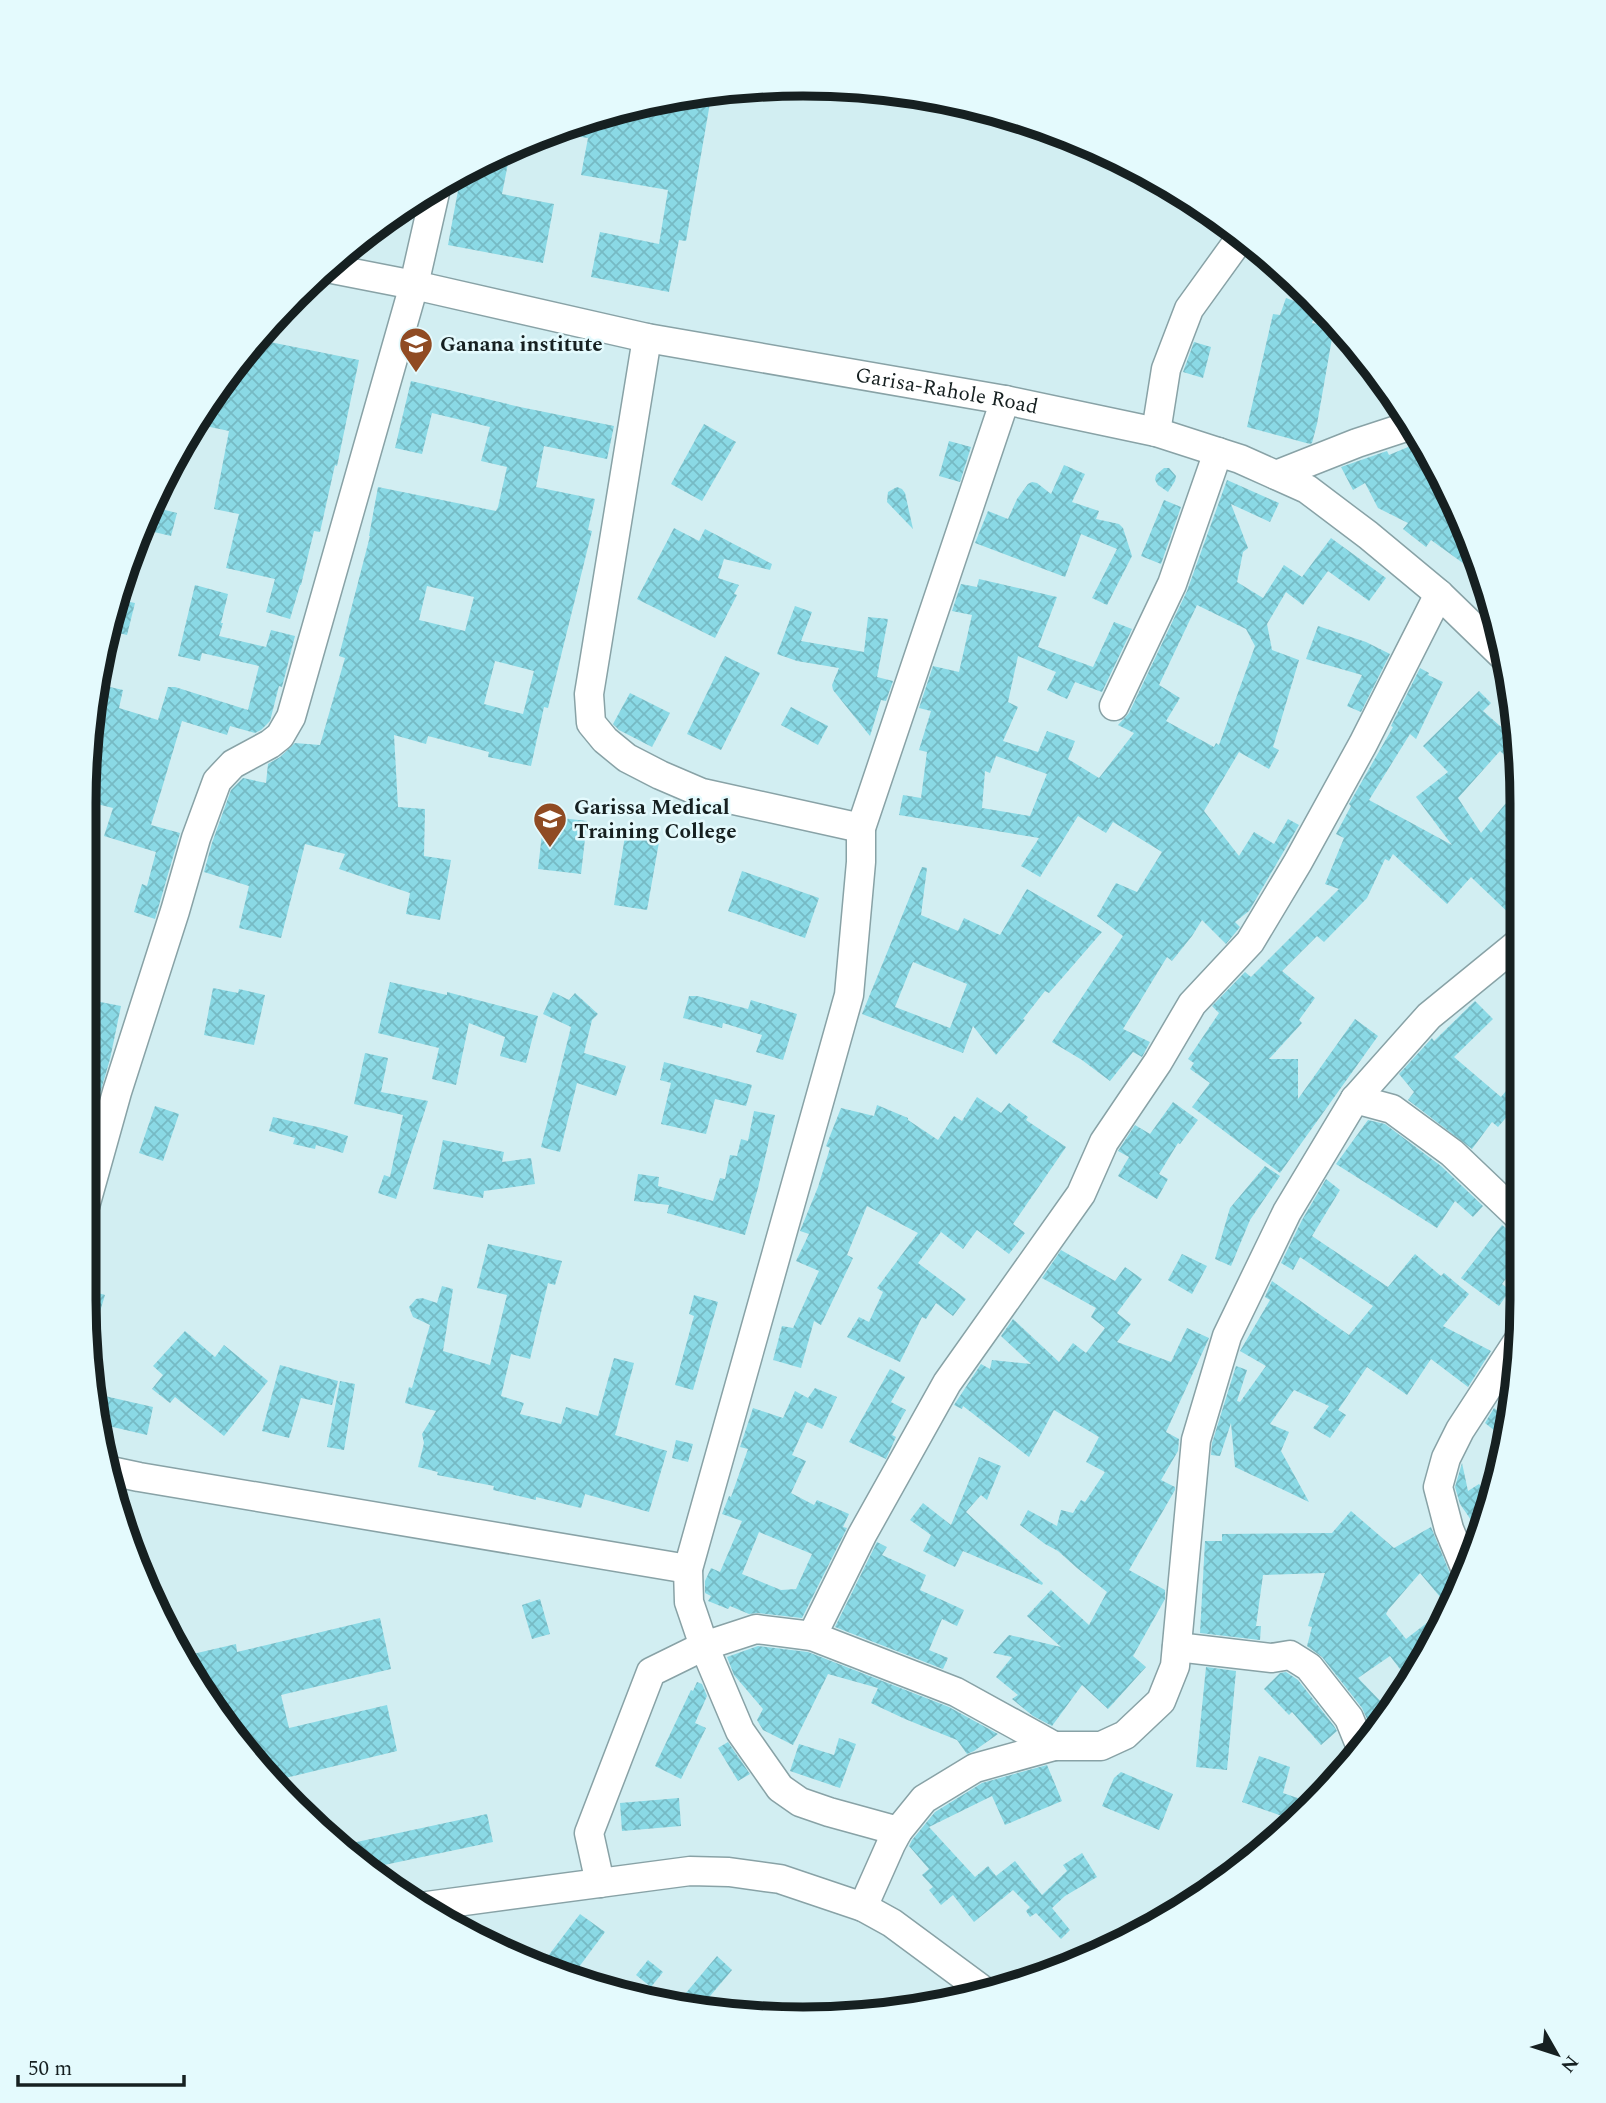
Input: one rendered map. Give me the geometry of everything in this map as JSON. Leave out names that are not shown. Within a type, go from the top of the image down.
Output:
[{"type":"street","points":[[96,1167],[117,1092],[217,781],[233,764],[280,736],[291,717],[414,285],[433,201]]},
{"type":"street","points":[[1156,432],[1166,369],[1189,309],[1236,244]]},
{"type":"street","name":"Garisa-Rahole Road","points":[[339,270],[647,338],[1005,400],[1156,432],[1218,452],[1307,489],[1439,594],[1492,645]]},
{"type":"street","points":[[647,338],[589,694],[591,723],[605,740],[628,758],[702,793],[860,828]]},
{"type":"street","points":[[898,1831],[800,1802],[780,1788],[740,1731],[704,1646],[689,1602],[688,1569],[849,995],[861,862],[860,828],[1005,400]]},
{"type":"street","points":[[1276,475],[1402,428]]},
{"type":"street","points":[[1114,706],[1172,584],[1218,452]]},
{"type":"street","points":[[812,1636],[862,1535],[947,1383],[1082,1194],[1104,1142],[1158,1062],[1192,1004],[1250,942],[1363,744],[1439,594]]},
{"type":"street","points":[[863,1907],[898,1831],[924,1799],[975,1768],[1054,1746],[1101,1746],[1125,1735],[1161,1700],[1175,1666],[1196,1440],[1227,1336],[1287,1212],[1355,1099],[1429,1016],[1510,950]]},
{"type":"street","points":[[1355,1099],[1392,1110],[1452,1153],[1510,1208]]},
{"type":"street","points":[[1461,1558],[1448,1530],[1438,1487],[1460,1430],[1507,1358]]},
{"type":"street","points":[[118,1472],[688,1569]]},
{"type":"street","points":[[600,1883],[589,1833],[651,1672],[704,1646],[756,1629],[812,1636],[956,1692],[1054,1746]]},
{"type":"street","points":[[1177,1647],[1272,1658],[1290,1655],[1309,1667],[1349,1718],[1357,1738]]},
{"type":"street","points":[[438,1905],[690,1871],[729,1872],[779,1879],[863,1907],[892,1923],[976,1985]]},
{"type":"building","points":[[710,103],[686,241],[679,240],[669,292],[591,277],[600,232],[659,244],[668,190],[581,175],[588,138],[572,136],[620,120]]},
{"type":"building","points":[[508,161],[502,194],[554,204],[543,263],[448,245],[459,186]]},
{"type":"building","points":[[1286,298],[1297,302],[1298,299],[1315,316],[1312,323],[1323,325],[1333,335],[1317,424],[1310,444],[1247,427],[1273,314],[1280,315]]},
{"type":"building","points":[[268,342],[359,360],[320,532],[314,531],[290,619],[266,612],[275,579],[226,568],[239,514],[214,509],[229,431],[205,426],[242,373]]},
{"type":"building","points":[[1194,342],[1211,347],[1203,378],[1183,372]]},
{"type":"building","points":[[411,381],[614,426],[607,459],[544,446],[536,487],[595,499],[588,530],[592,531],[548,708],[544,707],[531,766],[488,757],[489,752],[428,736],[426,744],[394,735],[398,807],[425,809],[424,856],[451,860],[440,920],[406,914],[410,893],[339,869],[345,854],[305,844],[281,938],[239,928],[249,886],[204,872],[212,843],[231,790],[243,778],[266,783],[268,764],[295,743],[320,745],[345,658],[339,656],[370,536],[378,487],[496,511],[498,507],[507,467],[481,461],[490,427],[432,413],[422,454],[395,448]],"holes":[[[427,586],[474,597],[465,631],[419,620]],[[495,661],[534,671],[523,714],[484,704]]]},
{"type":"building","points":[[704,424],[736,442],[702,501],[671,484]]},
{"type":"building","points":[[949,441],[971,447],[960,482],[939,476]]},
{"type":"building","points":[[1412,445],[1437,490],[1469,567],[1431,540],[1426,547],[1403,529],[1408,523],[1378,508],[1365,483],[1353,490],[1341,467],[1387,451],[1389,455]]},
{"type":"building","points":[[1064,465],[1085,474],[1072,502],[1099,511],[1096,519],[1119,524],[1123,528],[1132,556],[1107,605],[1092,598],[1117,549],[1081,534],[1065,577],[975,543],[988,511],[1008,519],[1017,499],[1032,482],[1051,494]]},
{"type":"building","points":[[1164,468],[1169,468],[1176,476],[1168,492],[1155,480],[1156,475]]},
{"type":"building","points":[[1227,480],[1279,503],[1270,522],[1231,504],[1248,548],[1243,552],[1237,582],[1263,598],[1284,565],[1302,577],[1331,538],[1386,578],[1369,601],[1328,571],[1303,605],[1286,592],[1267,624],[1272,650],[1299,660],[1273,747],[1279,750],[1269,769],[1239,752],[1204,811],[1239,856],[1254,832],[1274,844],[1288,819],[1299,825],[1249,911],[1235,922],[1240,927],[1226,944],[1202,920],[1172,961],[1167,957],[1123,1029],[1150,1042],[1142,1057],[1133,1052],[1110,1081],[1052,1042],[1123,936],[1097,916],[1116,883],[1137,892],[1162,852],[1113,822],[1106,833],[1078,816],[1040,877],[1021,866],[1039,838],[899,815],[903,795],[921,798],[927,752],[919,750],[931,711],[919,708],[933,666],[959,672],[972,615],[952,611],[961,584],[977,587],[979,579],[1057,597],[1038,647],[1093,667],[1114,622],[1132,629],[1102,692],[1075,682],[1067,699],[1047,690],[1056,672],[1018,656],[1008,702],[1018,707],[1003,741],[1038,752],[1047,731],[1075,741],[1068,759],[1099,778],[1134,733],[1118,725],[1129,713],[1187,591]],"holes":[[[1197,605],[1246,629],[1255,646],[1219,745],[1216,743],[1214,747],[1166,721],[1180,698],[1159,685]],[[996,756],[1047,774],[1030,816],[982,808],[985,771],[990,773]]]},
{"type":"building","points":[[897,487],[905,493],[913,529],[887,502],[888,492]]},
{"type":"building","points":[[1164,500],[1181,507],[1161,564],[1141,556]]},
{"type":"building","points":[[161,509],[177,513],[171,536],[154,532]]},
{"type":"building","points":[[674,528],[699,541],[705,529],[772,564],[770,570],[724,559],[718,578],[739,585],[734,594],[737,595],[715,638],[637,599]]},
{"type":"building","points":[[195,585],[228,594],[219,636],[266,647],[271,630],[295,636],[270,721],[261,730],[255,733],[230,726],[227,735],[182,721],[151,825],[180,833],[155,919],[134,912],[142,884],[147,886],[156,852],[104,836],[113,808],[96,804],[102,711],[106,686],[123,690],[119,708],[158,720],[168,687],[248,710],[259,666],[202,653],[200,661],[178,656]]},
{"type":"building","points":[[126,601],[135,603],[127,635],[117,633]]},
{"type":"building","points":[[795,606],[812,612],[801,641],[864,652],[868,617],[888,619],[877,677],[893,681],[886,701],[881,700],[870,736],[833,690],[832,685],[839,668],[797,661],[777,654]]},
{"type":"building","points":[[1318,626],[1366,642],[1390,654],[1361,712],[1347,706],[1362,675],[1306,659]]},
{"type":"building","points":[[725,656],[760,673],[721,750],[687,734]]},
{"type":"building","points":[[1420,668],[1443,682],[1416,739],[1410,734],[1369,800],[1452,845],[1416,797],[1448,772],[1423,746],[1479,691],[1491,703],[1483,711],[1506,731],[1508,759],[1500,751],[1458,798],[1481,833],[1510,798],[1510,914],[1471,877],[1447,904],[1393,854],[1389,861],[1385,859],[1367,898],[1324,942],[1317,936],[1282,971],[1315,998],[1299,1020],[1302,1023],[1269,1059],[1298,1059],[1298,1099],[1355,1019],[1378,1036],[1280,1173],[1192,1107],[1210,1083],[1190,1069],[1194,1063],[1188,1059],[1219,1013],[1212,1006],[1245,972],[1251,977],[1339,889],[1325,884],[1344,838],[1336,834],[1351,806],[1349,804],[1393,727],[1391,726]]},
{"type":"building","points":[[630,693],[670,713],[652,747],[619,730],[613,724]]},
{"type":"building","points":[[791,707],[828,726],[818,745],[781,725]]},
{"type":"building","points":[[544,816],[587,821],[581,874],[538,869]]},
{"type":"building","points":[[625,836],[659,842],[647,910],[614,905]]},
{"type":"building","points":[[922,867],[927,868],[921,915],[958,931],[964,918],[1000,935],[1027,889],[1102,932],[1049,993],[1045,991],[996,1055],[973,1026],[963,1053],[862,1014]],"holes":[[[913,962],[967,984],[950,1028],[895,1007]]]},
{"type":"building","points":[[742,871],[819,898],[805,938],[728,911]]},
{"type":"building","points":[[390,982],[447,995],[447,992],[538,1016],[526,1063],[500,1056],[505,1037],[469,1023],[456,1085],[432,1079],[439,1048],[378,1033]]},
{"type":"building","points":[[213,988],[238,993],[239,989],[265,995],[254,1045],[204,1035]]},
{"type":"building","points":[[553,992],[569,1000],[575,993],[598,1014],[592,1020],[584,1053],[626,1066],[616,1096],[577,1083],[560,1152],[541,1147],[571,1027],[543,1014]]},
{"type":"building","points":[[689,996],[748,1009],[751,1000],[797,1014],[783,1060],[756,1052],[762,1035],[723,1023],[722,1028],[683,1018]]},
{"type":"building","points":[[96,1001],[121,1006],[96,1107]]},
{"type":"building","points":[[1475,1001],[1493,1019],[1454,1057],[1501,1097],[1510,1086],[1510,1113],[1498,1127],[1492,1122],[1472,1149],[1408,1100],[1414,1092],[1399,1074],[1432,1038],[1434,1041]]},
{"type":"building","points":[[365,1053],[388,1058],[381,1092],[428,1101],[396,1199],[378,1193],[384,1175],[390,1177],[403,1115],[354,1104]]},
{"type":"building","points":[[664,1062],[752,1085],[746,1106],[715,1099],[706,1134],[661,1124],[671,1083],[660,1080]]},
{"type":"building","points":[[977,1097],[1001,1113],[1009,1103],[1028,1117],[1026,1120],[1066,1147],[1013,1224],[1025,1233],[1009,1254],[977,1230],[963,1249],[941,1232],[918,1263],[966,1299],[953,1316],[936,1303],[926,1319],[922,1317],[900,1362],[847,1337],[859,1317],[869,1322],[883,1292],[877,1288],[918,1233],[867,1206],[847,1255],[853,1258],[821,1325],[814,1321],[801,1368],[773,1360],[782,1326],[793,1328],[819,1271],[796,1261],[809,1234],[800,1231],[818,1187],[830,1148],[826,1146],[841,1108],[874,1116],[877,1105],[908,1118],[938,1140],[954,1116],[962,1121]]},
{"type":"building","points":[[1173,1102],[1198,1120],[1180,1144],[1178,1143],[1159,1174],[1168,1179],[1157,1199],[1118,1176],[1129,1157],[1118,1151],[1135,1125],[1150,1134]]},
{"type":"building","points":[[155,1106],[179,1114],[163,1161],[139,1153]]},
{"type":"building","points":[[754,1111],[775,1115],[745,1235],[667,1213],[669,1205],[634,1201],[638,1174],[659,1177],[658,1186],[713,1201],[720,1178],[725,1179],[730,1155],[737,1156],[741,1139],[748,1141]]},
{"type":"building","points":[[273,1117],[348,1136],[343,1153],[316,1145],[315,1149],[293,1144],[295,1138],[269,1131]]},
{"type":"building","points":[[1368,1120],[1385,1124],[1441,1166],[1483,1206],[1473,1217],[1455,1201],[1437,1228],[1336,1164]]},
{"type":"building","points":[[443,1140],[504,1152],[502,1162],[531,1158],[535,1184],[484,1191],[483,1198],[433,1189]]},
{"type":"building","points":[[1265,1166],[1280,1176],[1250,1220],[1231,1266],[1215,1259],[1230,1208]]},
{"type":"building","points":[[1326,1179],[1340,1190],[1312,1236],[1388,1287],[1415,1254],[1441,1276],[1444,1273],[1469,1294],[1443,1326],[1491,1351],[1468,1387],[1431,1359],[1407,1395],[1367,1367],[1338,1410],[1346,1415],[1330,1438],[1313,1428],[1329,1406],[1294,1390],[1270,1424],[1289,1432],[1281,1451],[1309,1502],[1235,1467],[1231,1423],[1220,1456],[1211,1455],[1212,1443],[1236,1366],[1247,1370],[1237,1401],[1240,1402],[1266,1366],[1240,1351],[1270,1300],[1265,1297],[1272,1281],[1349,1335],[1373,1306],[1300,1257],[1293,1270],[1281,1263]]},
{"type":"building","points":[[1502,1225],[1510,1231],[1510,1273],[1502,1284],[1510,1290],[1499,1306],[1461,1278]]},
{"type":"building","points":[[488,1244],[562,1261],[555,1285],[548,1283],[530,1359],[511,1354],[501,1396],[524,1403],[520,1414],[561,1424],[566,1407],[598,1416],[614,1358],[634,1363],[615,1435],[667,1451],[649,1512],[585,1494],[581,1508],[536,1497],[536,1500],[493,1490],[494,1486],[437,1475],[438,1472],[418,1467],[424,1443],[422,1434],[436,1411],[405,1403],[430,1325],[413,1317],[409,1307],[416,1299],[422,1298],[437,1303],[442,1286],[453,1289],[443,1351],[490,1365],[507,1295],[477,1288]]},
{"type":"building","points":[[1061,1250],[1115,1281],[1125,1267],[1142,1279],[1117,1313],[1131,1324],[1117,1342],[1171,1362],[1187,1328],[1209,1338],[1166,1432],[1179,1439],[1178,1451],[1161,1480],[1175,1487],[1175,1490],[1129,1570],[1165,1590],[1165,1599],[1133,1656],[1146,1667],[1108,1709],[1082,1685],[1052,1726],[1033,1716],[1012,1699],[1018,1695],[996,1677],[1012,1657],[993,1653],[1009,1635],[1061,1647],[1027,1616],[1051,1590],[1089,1625],[1107,1592],[1058,1551],[1020,1525],[1028,1510],[1057,1526],[1061,1510],[1073,1513],[1081,1500],[1085,1502],[1105,1472],[1086,1462],[1099,1437],[1054,1410],[1029,1457],[963,1406],[962,1409],[954,1405],[981,1364],[990,1369],[992,1360],[1031,1364],[1001,1336],[1013,1319],[1059,1362],[1073,1343],[1086,1353],[1105,1328],[1091,1317],[1096,1308],[1042,1278]]},
{"type":"building","points":[[1182,1254],[1207,1266],[1192,1294],[1168,1280]]},
{"type":"building","points":[[96,1292],[105,1295],[99,1315],[97,1314]]},
{"type":"building","points":[[694,1295],[718,1302],[693,1390],[675,1385],[694,1316],[689,1314]]},
{"type":"building","points":[[185,1331],[215,1357],[224,1345],[268,1381],[224,1436],[175,1397],[170,1403],[152,1389],[163,1375],[153,1366]]},
{"type":"building","points":[[280,1365],[338,1381],[332,1405],[301,1398],[289,1438],[262,1431]]},
{"type":"building","points":[[890,1369],[905,1377],[891,1402],[906,1410],[892,1435],[896,1437],[886,1459],[849,1442]]},
{"type":"building","points":[[340,1381],[355,1384],[344,1450],[327,1447]]},
{"type":"building","points":[[815,1388],[837,1397],[822,1429],[807,1422],[792,1455],[806,1461],[791,1493],[814,1505],[817,1500],[849,1514],[843,1527],[847,1528],[802,1618],[749,1614],[708,1601],[711,1596],[705,1593],[705,1581],[711,1568],[720,1572],[742,1521],[722,1514],[748,1449],[740,1447],[753,1408],[783,1418],[795,1391],[808,1398]],"holes":[[[759,1532],[812,1554],[796,1589],[781,1590],[742,1574]]]},
{"type":"building","points":[[103,1396],[153,1407],[147,1435],[108,1426]]},
{"type":"building","points":[[1494,1408],[1500,1413],[1497,1433],[1485,1423]]},
{"type":"building","points":[[676,1440],[693,1444],[688,1462],[672,1458]]},
{"type":"building","points":[[979,1457],[1001,1466],[987,1500],[981,1495],[966,1512],[1043,1583],[1042,1585],[963,1551],[955,1567],[923,1551],[931,1535],[910,1520],[923,1503],[951,1525]]},
{"type":"building","points":[[1462,1463],[1468,1491],[1479,1484],[1484,1490],[1473,1523],[1460,1504],[1455,1487]]},
{"type":"building","points":[[1351,1511],[1394,1548],[1431,1527],[1453,1578],[1441,1598],[1420,1573],[1388,1610],[1386,1614],[1406,1639],[1435,1617],[1403,1673],[1390,1656],[1358,1678],[1383,1704],[1369,1723],[1362,1708],[1322,1657],[1307,1646],[1312,1627],[1308,1626],[1325,1573],[1263,1575],[1256,1626],[1261,1626],[1260,1640],[1200,1633],[1205,1541],[1222,1541],[1222,1534],[1332,1533]]},
{"type":"building","points":[[877,1542],[887,1547],[882,1555],[926,1575],[920,1590],[964,1610],[957,1626],[942,1619],[929,1650],[948,1658],[943,1669],[835,1627]]},
{"type":"building","points":[[540,1599],[550,1634],[532,1639],[522,1605]]},
{"type":"building","points":[[380,1618],[391,1669],[281,1695],[289,1728],[387,1705],[397,1751],[283,1778],[242,1730],[192,1654],[236,1644],[237,1652]]},
{"type":"building","points":[[758,1646],[808,1652],[949,1707],[998,1734],[967,1754],[957,1740],[871,1703],[878,1688],[828,1674],[793,1745],[763,1730],[757,1720],[763,1709],[734,1675],[727,1657]]},
{"type":"building","points":[[1206,1667],[1236,1671],[1227,1770],[1196,1767]]},
{"type":"building","points":[[1286,1672],[1298,1680],[1337,1731],[1321,1745],[1292,1712],[1289,1715],[1264,1689],[1280,1673]]},
{"type":"building","points":[[697,1682],[702,1684],[707,1696],[695,1723],[706,1728],[681,1779],[655,1766]]},
{"type":"building","points":[[839,1738],[856,1744],[840,1788],[790,1771],[799,1744],[834,1755]]},
{"type":"building","points":[[728,1742],[750,1774],[738,1781],[718,1748]]},
{"type":"building","points":[[1259,1756],[1290,1767],[1283,1793],[1303,1800],[1284,1817],[1242,1802]]},
{"type":"building","points":[[1047,1765],[1062,1801],[1005,1825],[992,1796],[929,1827],[975,1877],[988,1866],[996,1876],[1015,1861],[1042,1895],[1067,1871],[1063,1865],[1082,1853],[1097,1877],[1065,1896],[1052,1908],[1070,1930],[1061,1939],[1036,1913],[1030,1917],[1026,1911],[1030,1907],[1013,1890],[974,1922],[953,1895],[941,1905],[929,1890],[933,1887],[922,1875],[929,1869],[909,1846],[912,1840],[935,1812],[982,1783]]},
{"type":"building","points":[[1121,1772],[1173,1794],[1159,1830],[1102,1806],[1114,1778]]},
{"type":"building","points":[[679,1798],[681,1826],[622,1831],[620,1803]]},
{"type":"building","points":[[487,1814],[493,1842],[380,1866],[352,1843]]},
{"type":"building","points":[[580,1914],[605,1932],[577,1969],[547,1958]]},
{"type":"building","points":[[717,1956],[732,1970],[707,2000],[683,1996]]},
{"type":"building","points":[[648,1960],[663,1972],[651,1987],[636,1975]]},
{"type":"place","name":"Ganana institute","points":[[416,374]]},
{"type":"place","name":"Garissa Medical Training College","points":[[550,849]]}]
